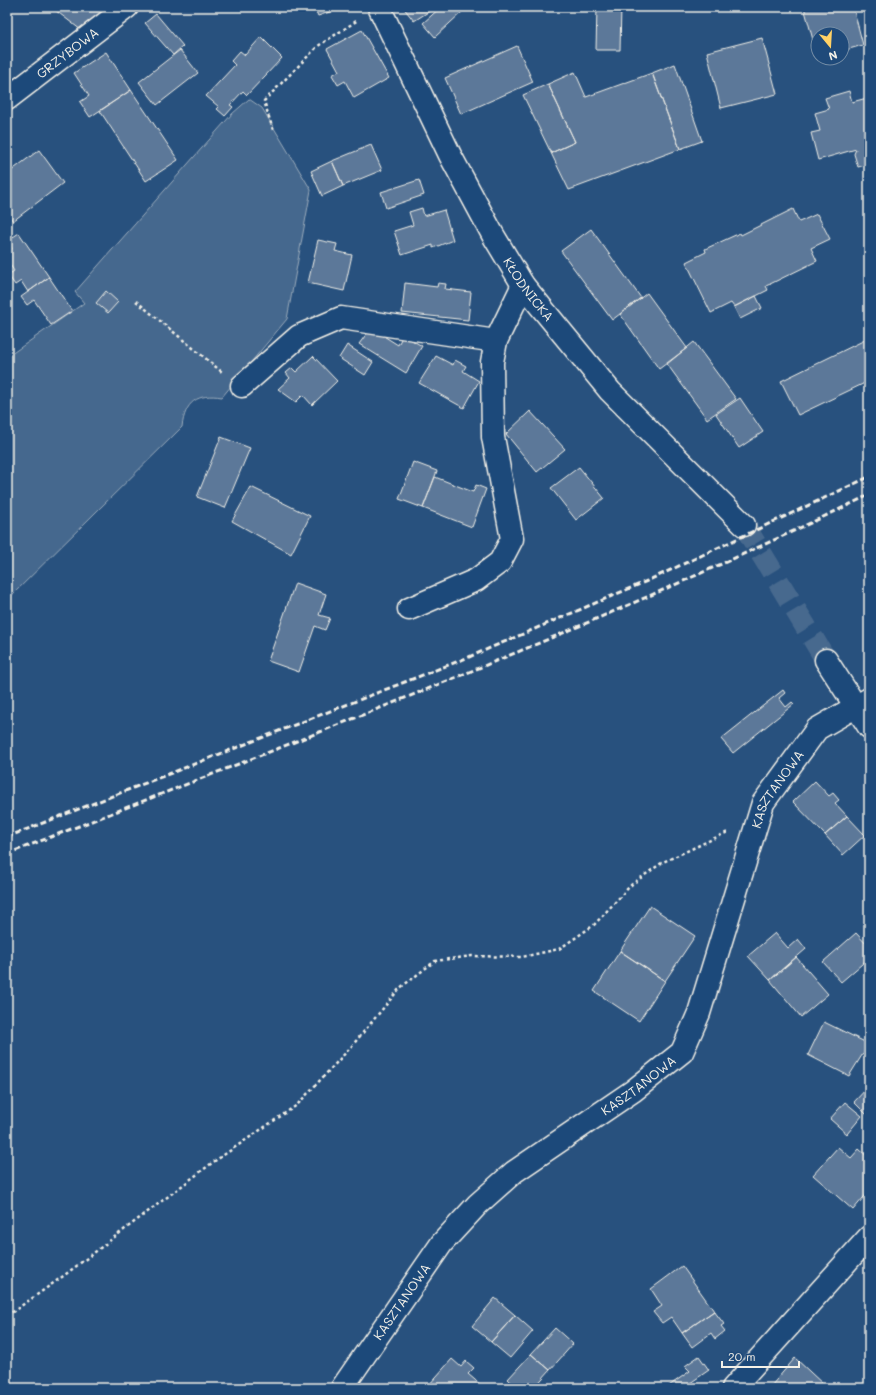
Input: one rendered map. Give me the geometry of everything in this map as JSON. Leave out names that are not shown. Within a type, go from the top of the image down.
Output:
[{"type":"street","name":"GRZYBOWA","points":[[7,99],[127,7]]},
{"type":"street","name":"KŁODNICKA","points":[[379,7],[450,155],[493,235],[523,285],[610,391],[744,525]]},
{"type":"street","points":[[410,610],[476,580],[500,562],[512,539],[493,437],[492,362],[496,341],[523,285]]},
{"type":"street","points":[[242,386],[299,336],[342,318],[496,341]]},
{"type":"street","points":[[826,660],[862,703],[869,727]]},
{"type":"street","name":"KASZTANOWA","points":[[342,1388],[442,1243],[478,1204],[514,1172],[633,1091],[682,1052],[699,1013],[763,803],[817,729],[862,703]]},
{"type":"street","points":[[733,1388],[869,1237]]},
{"type":"path","points":[[272,130],[264,101],[318,46],[379,7]]},
{"type":"path","points":[[136,301],[214,366],[242,386]]},
{"type":"path","points":[[7,1316],[62,1277],[212,1163],[297,1104],[351,1047],[400,988],[435,961],[472,956],[522,957],[560,949],[594,925],[630,886],[663,862],[720,835],[758,820]]},
{"type":"shaded area","points":[[249,99],[262,108],[311,190],[287,319],[222,397],[206,396],[199,398],[189,405],[182,427],[7,600],[7,357],[84,303],[75,292],[232,114]]},
{"type":"building","points":[[51,7],[111,7],[81,30]]},
{"type":"building","points":[[314,7],[344,7],[318,16]]},
{"type":"building","points":[[403,7],[436,7],[414,21]]},
{"type":"building","points":[[441,7],[462,7],[464,10],[435,37],[423,23]]},
{"type":"building","points":[[597,7],[621,7],[620,50],[596,50]]},
{"type":"building","points":[[804,7],[853,7],[863,45],[850,49],[850,26],[810,26],[810,29]]},
{"type":"building","points":[[156,14],[183,46],[173,55],[145,23]]},
{"type":"building","points":[[362,30],[389,78],[354,98],[345,81],[338,85],[332,75],[339,71],[327,49]]},
{"type":"building","points":[[261,37],[282,58],[247,95],[243,91],[230,105],[233,107],[225,116],[217,109],[219,107],[206,96],[235,65],[231,61],[240,51],[245,55]]},
{"type":"building","points":[[762,38],[777,94],[721,108],[707,52]]},
{"type":"building","points":[[517,46],[533,82],[461,114],[445,78]]},
{"type":"building","points":[[180,50],[198,73],[157,105],[139,82]]},
{"type":"building","points":[[106,52],[131,90],[90,117],[80,102],[89,96],[74,73]]},
{"type":"building","points":[[675,64],[702,141],[680,149],[652,73]]},
{"type":"building","points":[[575,72],[586,97],[652,73],[680,149],[569,190],[551,153],[575,142],[548,84]]},
{"type":"building","points":[[548,84],[575,142],[551,153],[523,95]]},
{"type":"building","points":[[131,90],[178,160],[146,181],[100,111]]},
{"type":"building","points":[[849,91],[852,102],[867,98],[869,104],[869,164],[858,167],[854,154],[856,149],[818,160],[811,133],[820,131],[815,113],[829,109],[825,98]]},
{"type":"building","points":[[371,145],[382,170],[343,186],[332,161]]},
{"type":"building","points":[[39,150],[63,183],[13,221],[7,213],[7,174]]},
{"type":"building","points":[[332,161],[343,186],[322,196],[311,171]]},
{"type":"building","points":[[419,180],[424,195],[386,208],[381,192]]},
{"type":"building","points":[[422,208],[424,216],[444,210],[453,240],[433,248],[433,245],[402,255],[394,231],[413,225],[409,212]]},
{"type":"building","points":[[793,209],[799,222],[817,214],[830,239],[811,248],[817,261],[766,286],[768,290],[734,307],[731,303],[711,313],[686,262],[706,252],[705,249],[740,233],[741,235]]},
{"type":"building","points":[[591,229],[641,298],[612,320],[561,251]]},
{"type":"building","points":[[19,233],[49,277],[28,292],[21,281],[15,285],[8,275],[14,271],[7,260],[7,252],[12,249],[7,241]]},
{"type":"building","points":[[318,240],[337,244],[335,251],[352,255],[344,291],[308,283]]},
{"type":"building","points":[[49,277],[72,311],[51,325],[34,300],[27,305],[21,297]]},
{"type":"building","points":[[405,283],[437,287],[438,283],[446,284],[445,289],[471,292],[468,320],[402,313]]},
{"type":"building","points":[[106,291],[118,302],[108,313],[96,303]]},
{"type":"building","points":[[647,293],[687,348],[659,369],[620,314]]},
{"type":"building","points":[[756,296],[762,308],[740,319],[734,307]]},
{"type":"building","points":[[371,328],[398,345],[403,335],[422,346],[406,373],[359,344]]},
{"type":"building","points":[[869,338],[869,381],[798,415],[781,381]]},
{"type":"building","points":[[694,342],[736,399],[707,419],[667,364]]},
{"type":"building","points":[[347,345],[373,362],[365,375],[339,358]]},
{"type":"building","points":[[313,356],[337,381],[312,405],[303,395],[296,402],[278,389],[290,378],[286,373],[292,368],[296,372]]},
{"type":"building","points":[[436,356],[453,365],[455,360],[466,366],[463,371],[479,381],[464,408],[419,383]]},
{"type":"building","points":[[740,398],[763,432],[739,448],[716,414]]},
{"type":"building","points":[[530,411],[565,449],[537,472],[506,434]]},
{"type":"building","points":[[221,437],[250,448],[225,508],[197,497]]},
{"type":"building","points":[[413,462],[437,471],[423,508],[399,499]]},
{"type":"building","points":[[579,467],[604,498],[576,520],[551,488]]},
{"type":"building","points":[[435,477],[473,492],[476,485],[486,489],[472,527],[423,508]]},
{"type":"building","points":[[251,487],[310,516],[291,554],[232,521]]},
{"type":"building","points":[[295,583],[326,594],[319,615],[330,618],[325,630],[315,626],[299,672],[268,661]]},
{"type":"building","points":[[783,690],[785,693],[779,698],[786,707],[792,702],[794,704],[733,753],[721,739]]},
{"type":"building","points":[[815,781],[829,796],[833,793],[839,800],[835,803],[847,816],[825,835],[793,802]]},
{"type":"building","points":[[847,816],[865,835],[843,855],[825,835]]},
{"type":"building","points":[[650,906],[695,936],[665,981],[620,951]]},
{"type":"building","points":[[775,933],[788,948],[798,939],[806,949],[770,980],[748,956]]},
{"type":"building","points":[[856,933],[869,947],[869,958],[841,982],[823,962]]},
{"type":"building","points":[[620,951],[665,981],[639,1021],[594,991]]},
{"type":"building","points":[[796,957],[828,994],[801,1017],[770,980]]},
{"type":"building","points":[[824,1022],[869,1044],[849,1076],[808,1055]]},
{"type":"building","points":[[868,1087],[869,1088],[869,1117],[854,1102]]},
{"type":"building","points":[[845,1102],[862,1116],[847,1134],[830,1119]]},
{"type":"building","points":[[838,1147],[851,1158],[859,1149],[869,1158],[869,1191],[853,1210],[813,1175]]},
{"type":"building","points":[[682,1266],[714,1311],[682,1333],[671,1317],[662,1323],[653,1312],[662,1306],[651,1289]]},
{"type":"building","points":[[495,1298],[515,1315],[491,1342],[472,1326]]},
{"type":"building","points":[[714,1311],[724,1324],[721,1326],[725,1331],[715,1339],[711,1333],[692,1347],[682,1333]]},
{"type":"building","points":[[515,1315],[533,1331],[510,1358],[491,1342]]},
{"type":"building","points":[[555,1328],[573,1344],[550,1370],[531,1354]]},
{"type":"building","points":[[531,1354],[550,1370],[534,1388],[517,1388],[508,1379]]},
{"type":"building","points":[[699,1356],[709,1370],[683,1388],[666,1388],[690,1371],[685,1366]]},
{"type":"building","points":[[795,1358],[825,1386],[824,1388],[772,1388],[771,1386]]},
{"type":"building","points":[[452,1359],[461,1367],[466,1361],[474,1368],[468,1374],[482,1386],[480,1388],[431,1388],[428,1386]]},
{"type":"tunnel","points":[[744,525],[826,660]]},
{"type":"railway","points":[[7,837],[469,657],[647,581],[869,477]]},
{"type":"railway","points":[[7,854],[333,727],[550,639],[657,593],[869,495]]}]
